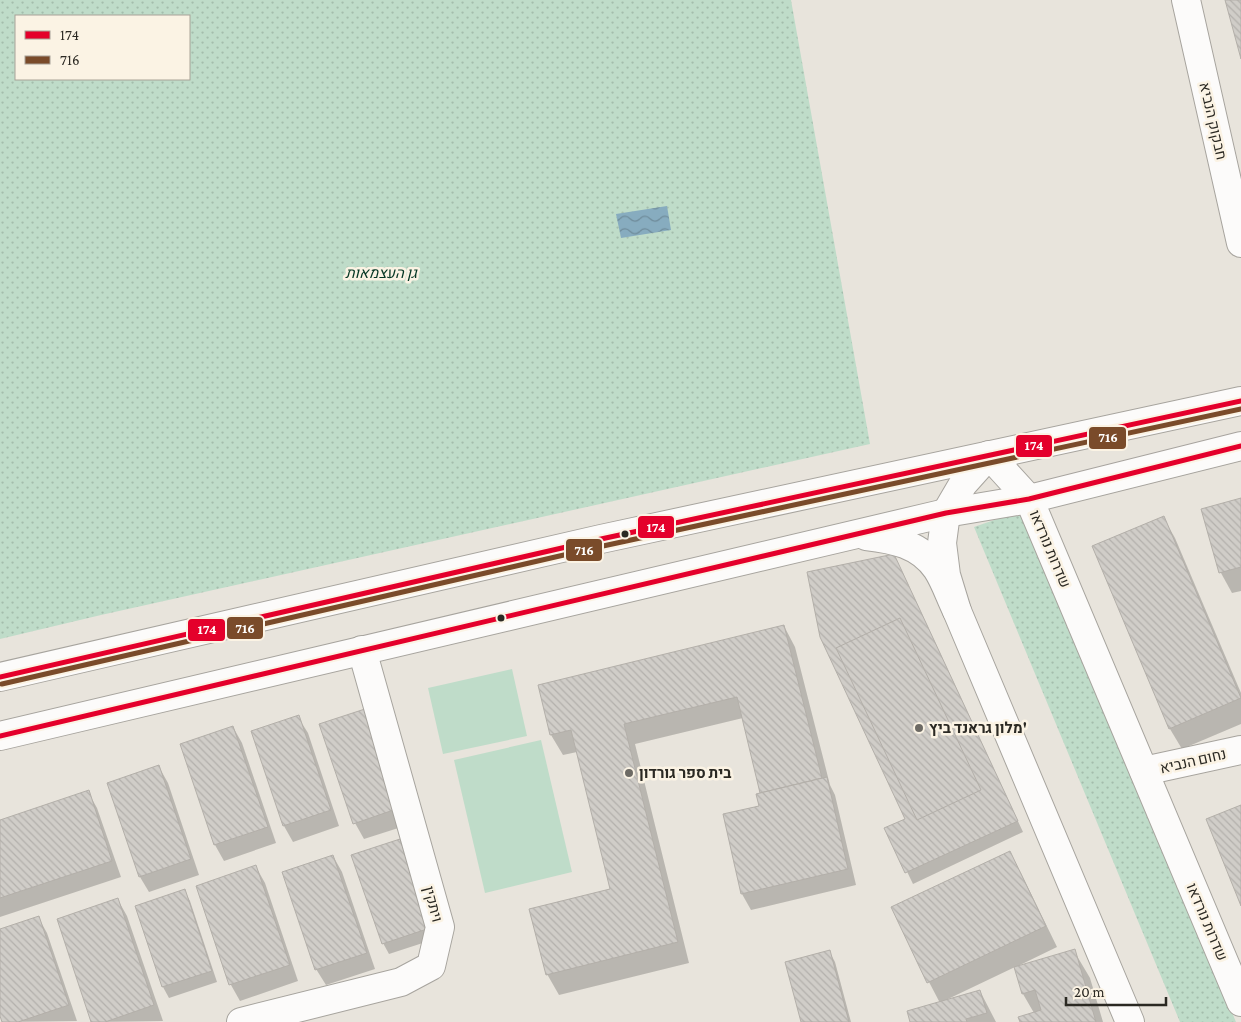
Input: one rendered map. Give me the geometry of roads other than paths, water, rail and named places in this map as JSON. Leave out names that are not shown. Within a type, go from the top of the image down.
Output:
[{"type":"main road","name":"חבקוק הנביא","points":[[1186,0],[1241,243]]},
{"type":"main road","points":[[0,677],[601,539],[1241,401]]},
{"type":"main road","points":[[0,736],[946,513],[1029,499],[1241,446]]},
{"type":"main road","points":[[957,611],[946,574],[942,543],[946,513],[964,484],[989,456]]},
{"type":"main road","name":"שדרות נורדאו","points":[[989,456],[1029,499],[1241,1002]]},
{"type":"main road","points":[[854,535],[891,539],[919,550],[937,569],[957,611],[1130,1022]]},
{"type":"main road","name":"ויתקין","points":[[241,1022],[401,982],[432,966],[440,927],[362,650]]},
{"type":"main road","name":"נחום הנביא","points":[[1144,771],[1241,750]]},
{"type":"water","points":[[667,206],[671,230],[621,238],[616,214]]},
{"type":"place","name":"מלון גראנד ביץ'","points":[[919,728]]},
{"type":"place","name":"בית ספר גורדון","points":[[629,773]]},
{"type":"park label","name":"גן העצמאות","points":[[381,273]]}]
